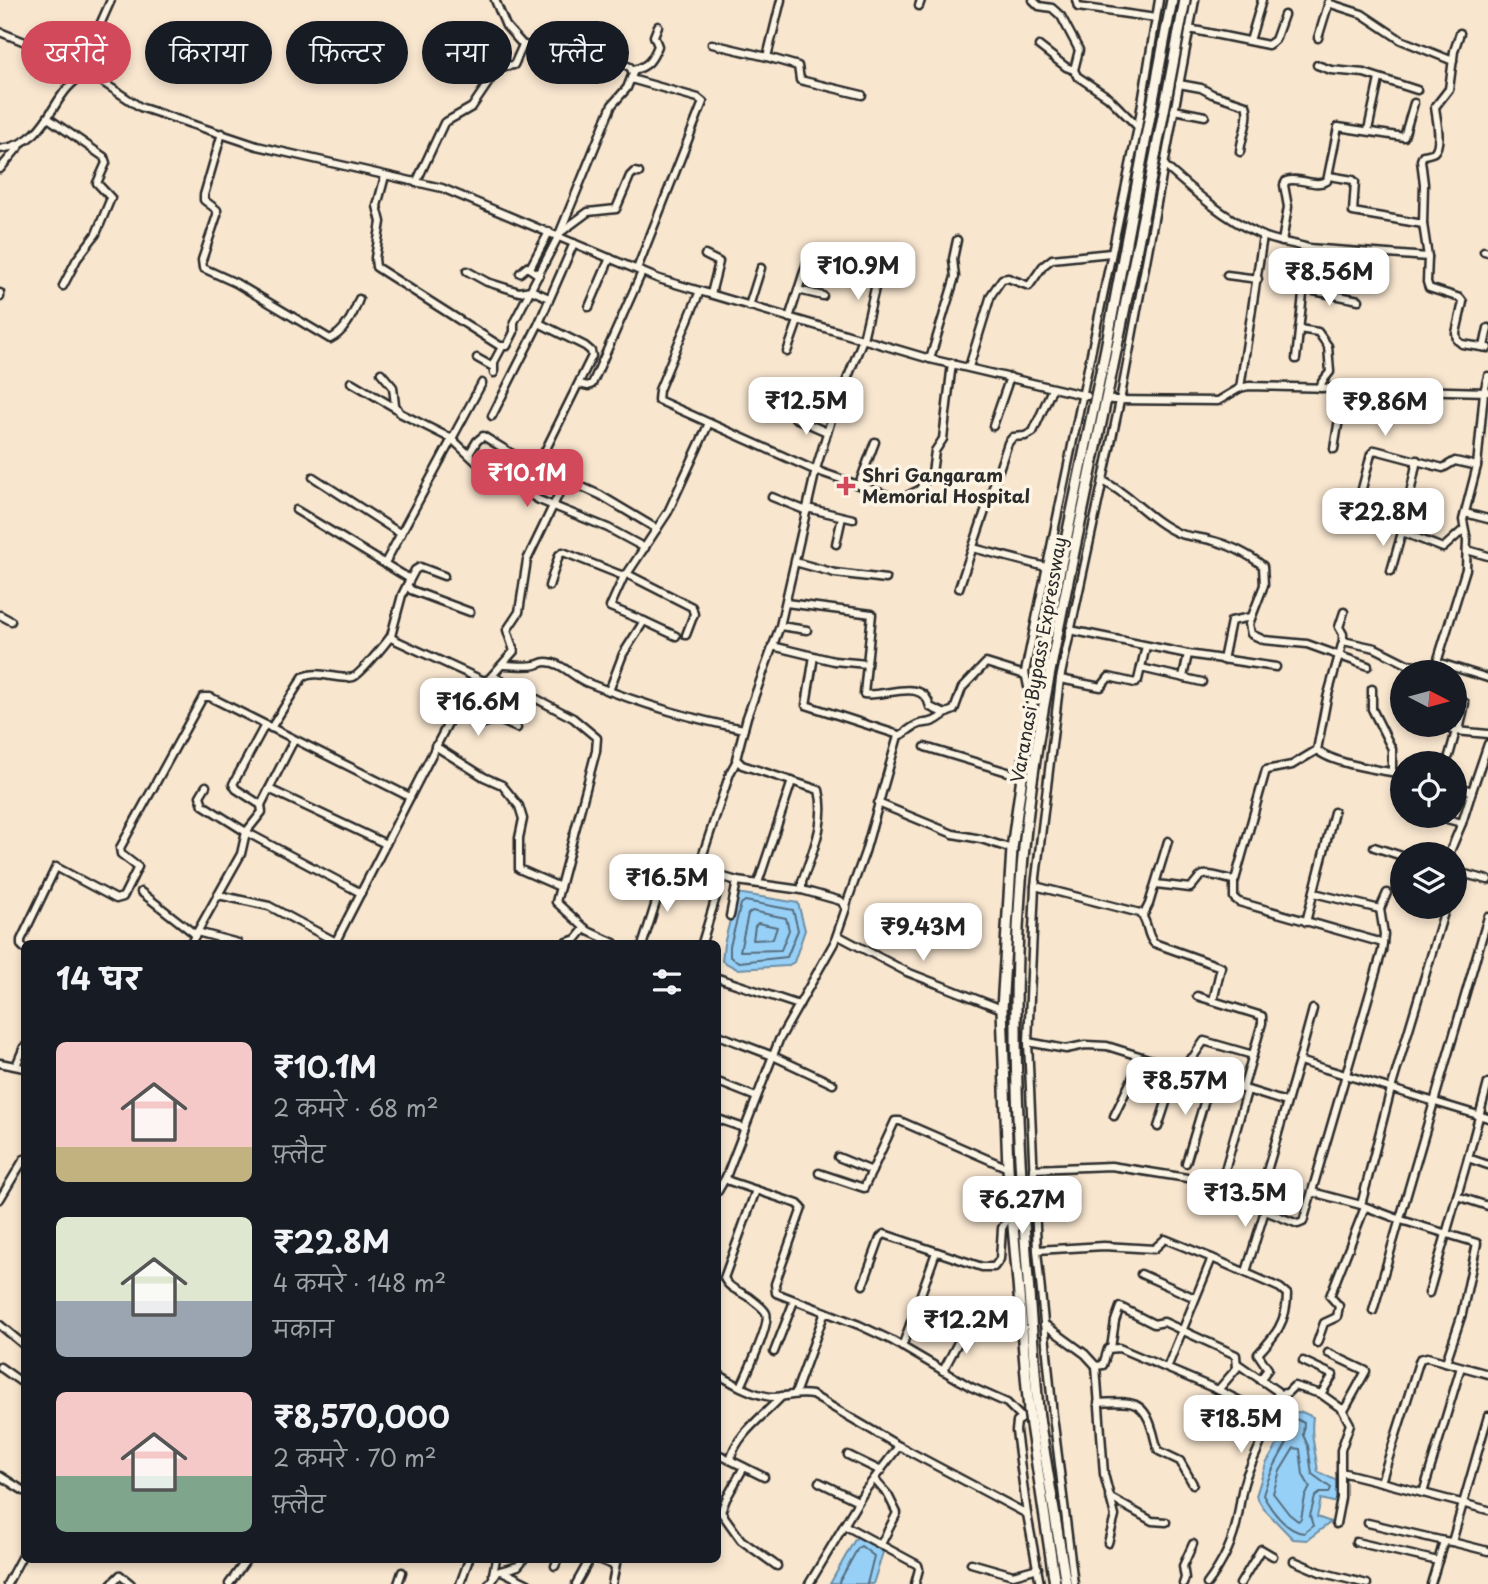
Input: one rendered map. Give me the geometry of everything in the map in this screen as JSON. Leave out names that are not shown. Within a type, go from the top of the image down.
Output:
[{"type":"highway","name":"Varanasi Bypass Expressway","points":[[1066,1584],[1035,1425],[1030,1413],[1008,1168],[1002,1009],[1012,849],[1032,704],[1114,308],[1172,0]]},
{"type":"highway","name":"Varanasi Bypass Expressway","points":[[1030,1413],[1015,1000],[1023,866],[1042,709],[1185,0]]},
{"type":"highway","name":"Varanasi Bypass Expressway","points":[[1035,1425],[1055,1584]]},
{"type":"street","points":[[102,21],[111,0]]},
{"type":"street","points":[[495,0],[506,26],[523,45],[548,47],[586,59],[618,61],[633,70],[646,66],[651,60],[658,46],[654,36],[658,26]]},
{"type":"street","points":[[767,57],[781,0]]},
{"type":"street","points":[[1032,0],[1039,6],[1052,8],[1061,16],[1079,50],[1074,70],[1077,76],[1108,97],[1138,127]]},
{"type":"street","points":[[1076,0],[1078,7],[1156,18]]},
{"type":"street","points":[[1032,704],[1025,674],[1138,127],[1159,0]]},
{"type":"street","points":[[1074,1584],[1053,1416],[1037,1250],[1028,1042],[1035,886],[1060,680],[1102,481],[1195,0]]},
{"type":"street","points":[[1250,41],[1262,0]]},
{"type":"street","points":[[1318,38],[1329,2],[1362,14],[1401,40],[1453,61]]},
{"type":"street","points":[[1189,29],[1268,45],[1272,43],[1284,16]]},
{"type":"street","points":[[0,32],[21,40]]},
{"type":"street","points":[[1460,33],[1449,89],[1436,107],[1439,130],[1436,150],[1423,155],[1421,160],[1424,184],[1423,224],[1428,257],[1427,282],[1429,288],[1460,298],[1463,302],[1456,333],[1457,340],[1462,344],[1486,348],[1488,328]]},
{"type":"street","points":[[712,44],[798,65],[800,80],[862,95]]},
{"type":"street","points":[[416,183],[444,123],[472,107],[495,70],[503,65],[517,63],[523,45]]},
{"type":"street","points":[[1040,46],[1066,67],[1074,70]]},
{"type":"street","points":[[1317,65],[1328,69],[1361,72],[1417,90]]},
{"type":"street","points":[[502,347],[507,346],[513,335],[514,322],[559,234],[612,105],[632,79],[633,70]]},
{"type":"street","points":[[579,384],[592,384],[703,102],[698,98],[632,79]]},
{"type":"street","points":[[1368,131],[1379,79]]},
{"type":"street","points":[[0,169],[48,118],[71,84]]},
{"type":"street","points":[[106,84],[140,107],[257,146],[442,188],[548,232],[559,234],[639,270],[710,295],[930,359],[1084,396]]},
{"type":"street","points":[[1179,85],[1201,88],[1246,105],[1248,113],[1240,152]]},
{"type":"street","points":[[1282,242],[1288,207],[1284,185],[1286,180],[1292,178],[1320,184],[1327,181],[1338,127],[1406,136],[1414,103]]},
{"type":"street","points":[[1174,110],[1205,116]]},
{"type":"street","points":[[48,118],[104,157],[106,163],[97,183],[111,198],[96,234],[77,259],[63,286]]},
{"type":"street","points":[[222,134],[204,194],[204,200],[217,210],[217,215],[202,260],[202,268],[236,283],[330,338],[336,336],[352,317],[359,299]]},
{"type":"street","points":[[0,149],[22,143]]},
{"type":"street","points":[[1164,165],[1229,217],[1264,236],[1308,248],[1428,257]]},
{"type":"street","points":[[559,234],[588,212],[616,209],[630,176],[634,172],[639,173]]},
{"type":"street","points":[[385,176],[377,206],[381,222],[376,267],[502,347]]},
{"type":"street","points":[[1328,176],[1356,182],[1353,212],[1423,224]]},
{"type":"street","points":[[530,268],[548,232]]},
{"type":"street","points":[[1240,388],[1264,236]]},
{"type":"street","points":[[930,359],[955,277],[953,259],[957,240]]},
{"type":"street","points":[[492,416],[539,323],[574,243]]},
{"type":"street","points":[[1296,359],[1308,248]]},
{"type":"street","points":[[789,318],[811,250]]},
{"type":"street","points":[[970,368],[991,296],[1002,279],[1008,278],[1029,286],[1043,266],[1052,259],[1096,257],[1111,253]]},
{"type":"street","points":[[705,255],[719,262],[710,295]]},
{"type":"street","points":[[589,307],[610,258]]},
{"type":"street","points":[[520,273],[525,267],[539,275]]},
{"type":"street","points":[[749,306],[761,268]]},
{"type":"street","points":[[467,271],[487,282],[514,290],[531,290],[549,298]]},
{"type":"street","points":[[846,905],[841,901],[802,890],[737,881],[701,872],[699,868],[780,626],[816,469],[827,432],[863,339],[879,271]]},
{"type":"street","points":[[1227,275],[1258,279]]},
{"type":"street","points":[[1304,289],[1359,300]]},
{"type":"street","points":[[798,290],[823,296]]},
{"type":"street","points":[[701,291],[657,395],[661,402],[816,469],[887,495],[905,498],[914,494],[928,481],[932,473],[935,451],[943,439],[952,363]]},
{"type":"street","points":[[787,352],[798,321]]},
{"type":"street","points":[[514,485],[539,467],[590,361],[591,351],[585,346],[539,323]]},
{"type":"street","points":[[1299,328],[1318,332],[1328,346],[1330,372],[1321,388]]},
{"type":"street","points":[[477,358],[494,370],[502,347]]},
{"type":"street","points":[[381,373],[393,387],[397,409]]},
{"type":"street","points":[[1438,660],[1464,577],[1467,551],[1463,530],[1465,513],[1477,467],[1488,376]]},
{"type":"street","points":[[993,426],[1010,377]]},
{"type":"street","points":[[351,382],[397,409],[403,416],[452,439],[486,471],[553,506],[608,528],[645,548]]},
{"type":"street","points":[[385,563],[482,383]]},
{"type":"street","points":[[1116,401],[1218,401],[1240,388],[1249,386],[1486,391]]},
{"type":"street","points":[[959,588],[1008,443],[1013,437],[1026,436],[1033,432],[1052,389]]},
{"type":"street","points":[[1335,449],[1344,389]]},
{"type":"street","points":[[795,418],[827,432]]},
{"type":"street","points":[[676,636],[610,607],[626,575],[678,494],[709,423]]},
{"type":"street","points":[[469,454],[483,436],[539,467],[600,495],[657,529]]},
{"type":"street","points":[[859,484],[875,442]]},
{"type":"street","points":[[1355,516],[1372,451],[1377,450],[1445,468],[1455,461],[1477,467]]},
{"type":"street","points":[[1391,571],[1417,460]]},
{"type":"street","points":[[313,477],[401,534]]},
{"type":"street","points":[[338,940],[455,708],[468,688],[492,676],[514,651],[507,630],[519,612],[527,560],[566,479]]},
{"type":"street","points":[[1102,481],[1120,490],[1136,505],[1178,533],[1216,541],[1259,563],[1264,571],[1264,585],[1251,617],[1250,630],[1255,636],[1270,642],[1307,644],[1368,666]]},
{"type":"street","points":[[772,497],[807,509],[853,519]]},
{"type":"street","points":[[296,510],[385,563],[409,582],[411,590],[470,612]]},
{"type":"street","points":[[1465,513],[1488,519]]},
{"type":"street","points":[[836,544],[842,517]]},
{"type":"street","points":[[1402,532],[1443,548],[1463,530]]},
{"type":"street","points":[[973,548],[1046,566]]},
{"type":"street","points":[[1467,551],[1488,556]]},
{"type":"street","points":[[548,586],[559,555],[563,552],[626,575],[692,607],[694,614],[686,635]]},
{"type":"street","points":[[795,562],[835,573],[886,579]]},
{"type":"street","points":[[261,805],[236,789],[233,784],[303,677],[315,674],[354,677],[391,636],[400,599],[415,570],[420,567],[444,576]]},
{"type":"street","points":[[786,603],[872,614],[864,694],[872,695],[898,689],[921,693],[927,697],[930,707],[943,713]]},
{"type":"street","points":[[1344,612],[1339,627],[1343,641],[1327,698],[1317,750],[1292,765],[1266,770],[1238,877],[1234,881],[1236,901],[1383,943]]},
{"type":"street","points":[[0,615],[11,621]]},
{"type":"street","points":[[1223,660],[1231,621],[1251,617]]},
{"type":"street","points":[[609,691],[623,654],[643,621]]},
{"type":"street","points":[[780,626],[807,630]]},
{"type":"street","points":[[1070,630],[1188,654],[1276,667]]},
{"type":"street","points":[[391,636],[400,644],[484,681]]},
{"type":"street","points":[[1343,641],[1375,648],[1399,660]]},
{"type":"street","points":[[772,646],[834,661],[867,664]]},
{"type":"street","points":[[1060,680],[1101,687],[1109,677],[1135,683],[1146,646]]},
{"type":"street","points":[[1183,677],[1188,654]]},
{"type":"street","points":[[814,656],[806,705],[899,735],[954,710],[962,688],[986,663],[1025,674]]},
{"type":"street","points":[[503,664],[534,666],[547,662],[565,668],[576,678],[648,706],[744,729]]},
{"type":"street","points":[[1141,668],[1202,682]]},
{"type":"street","points":[[1467,674],[1488,678]]},
{"type":"street","points":[[492,676],[573,718],[597,738],[557,904],[601,940]]},
{"type":"street","points":[[1372,689],[1372,709],[1392,751]]},
{"type":"street","points":[[21,940],[56,867],[116,899],[122,897],[138,867],[121,854],[120,848],[203,697],[209,697],[410,797]]},
{"type":"street","points":[[455,708],[481,724],[494,719],[517,728]]},
{"type":"street","points":[[1467,732],[1488,734]]},
{"type":"street","points":[[721,1186],[773,1056],[837,935],[865,852],[890,758],[899,735]]},
{"type":"street","points":[[193,940],[241,854],[246,832],[262,812],[261,805],[294,740]]},
{"type":"street","points":[[1467,807],[1486,757],[1488,744]]},
{"type":"street","points":[[435,746],[504,788],[522,814],[519,869],[560,887]]},
{"type":"street","points":[[925,747],[1021,776]]},
{"type":"street","points":[[1317,750],[1333,758],[1390,772]]},
{"type":"street","points":[[736,762],[817,788],[820,793],[822,806],[818,835],[802,890]]},
{"type":"street","points":[[1478,775],[1488,778]]},
{"type":"street","points":[[758,883],[792,781]]},
{"type":"street","points":[[206,786],[201,796],[203,805],[246,832],[361,893]]},
{"type":"street","points":[[269,789],[386,844]]},
{"type":"street","points":[[1467,790],[1472,791]]},
{"type":"street","points":[[878,803],[953,834],[1012,849]]},
{"type":"street","points":[[1306,922],[1334,812]]},
{"type":"street","points":[[1168,841],[1156,884],[1143,916],[1154,943],[1221,967],[1213,1001]]},
{"type":"street","points":[[1374,847],[1390,852]]},
{"type":"street","points":[[1156,884],[1190,888],[1204,875],[1234,881]]},
{"type":"street","points":[[1467,876],[1488,880]]},
{"type":"street","points":[[644,940],[664,877]]},
{"type":"street","points":[[703,940],[722,877]]},
{"type":"street","points":[[730,916],[737,881]]},
{"type":"street","points":[[1035,886],[1130,910],[1143,916]]},
{"type":"street","points":[[141,892],[197,933],[226,940]]},
{"type":"street","points":[[1314,893],[1380,909]]},
{"type":"street","points":[[1265,1211],[1301,1224],[1383,943],[1380,909],[1387,893]]},
{"type":"street","points":[[218,895],[270,906],[331,940]]},
{"type":"street","points":[[1373,1311],[1488,916]]},
{"type":"street","points":[[1317,1343],[1324,1324],[1337,1318],[1339,1306],[1330,1296],[1363,1206],[1391,1089],[1442,919]]},
{"type":"street","points":[[573,940],[585,928]]},
{"type":"street","points":[[837,935],[907,972],[1002,1009]]},
{"type":"street","points":[[721,979],[799,1005]]},
{"type":"street","points":[[1033,1169],[1111,1166],[1219,1183],[1222,1181],[1262,1016],[1197,996]]},
{"type":"street","points":[[1263,1185],[1313,1009]]},
{"type":"street","points":[[721,1036],[834,1084]]},
{"type":"street","points":[[1158,1127],[1177,1069],[1193,1057],[1207,1040],[1253,1055]]},
{"type":"street","points":[[1028,1042],[1066,1049],[1085,1045],[1107,1046],[1286,1102]]},
{"type":"street","points":[[16,1066],[21,1054]]},
{"type":"street","points":[[1114,1116],[1142,1058]]},
{"type":"street","points":[[1299,1061],[1488,1118]]},
{"type":"street","points":[[0,1063],[21,1067]]},
{"type":"street","points":[[1185,1163],[1211,1079]]},
{"type":"street","points":[[721,1083],[757,1097]]},
{"type":"street","points":[[1429,1293],[1488,1083]]},
{"type":"street","points":[[721,1120],[744,1128]]},
{"type":"street","points":[[819,1173],[862,1189],[866,1186],[895,1121],[1008,1168]]},
{"type":"street","points":[[838,1157],[872,1171]]},
{"type":"street","points":[[1468,1158],[1488,1166]]},
{"type":"street","points":[[0,1199],[21,1163]]},
{"type":"street","points":[[726,1177],[729,1181],[798,1204],[802,1208],[774,1287],[776,1293],[859,1325],[1007,1403],[1030,1413],[1053,1416]]},
{"type":"street","points":[[741,1387],[767,1317],[765,1310],[728,1285],[724,1278],[756,1190]]},
{"type":"street","points":[[1312,1192],[1473,1241],[1478,1246],[1462,1314],[1446,1362]]},
{"type":"street","points":[[1246,1272],[1270,1194]]},
{"type":"street","points":[[1457,1196],[1488,1206]]},
{"type":"street","points":[[863,1284],[882,1235],[982,1267],[994,1267],[1000,1259],[1002,1228],[1012,1212]]},
{"type":"street","points":[[1037,1250],[1104,1246],[1154,1249],[1165,1239],[1284,1290],[1287,1294],[1284,1316],[1277,1334],[1258,1354],[1268,1369],[1260,1380]]},
{"type":"street","points":[[902,1347],[936,1252]]},
{"type":"street","points":[[1167,1368],[1212,1258]]},
{"type":"street","points":[[1142,1274],[1195,1298]]},
{"type":"street","points":[[774,1352],[794,1301]]},
{"type":"street","points":[[1096,1366],[1103,1365],[1111,1348],[1120,1307],[1154,1324],[1164,1322],[1233,1352],[1238,1364],[1279,1394],[1287,1393],[1294,1386],[1321,1394],[1342,1409],[1350,1424],[1341,1450],[1342,1488],[1336,1524]]},
{"type":"street","points":[[795,1394],[825,1312]]},
{"type":"street","points":[[1044,1324],[1085,1354],[1096,1366],[1104,1475],[1115,1519],[1108,1543]]},
{"type":"street","points":[[0,1325],[21,1342]]},
{"type":"street","points":[[943,1371],[965,1329]]},
{"type":"street","points":[[1111,1348],[1119,1348],[1167,1368],[1270,1416]]},
{"type":"street","points":[[1328,1353],[1366,1371],[1346,1407],[1342,1409]]},
{"type":"street","points":[[1381,1482],[1420,1359],[1427,1357],[1488,1374]]},
{"type":"street","points":[[1303,1361],[1333,1375],[1321,1394]]},
{"type":"street","points":[[1218,1390],[1238,1364]]},
{"type":"street","points":[[0,1367],[21,1382]]},
{"type":"street","points":[[1423,1493],[1461,1367]]},
{"type":"street","points":[[721,1376],[760,1395],[812,1395],[824,1400],[899,1446],[1027,1514]]},
{"type":"street","points":[[1207,1584],[1226,1557],[1238,1517],[1241,1492],[1249,1469],[1263,1444],[1279,1394]]},
{"type":"street","points":[[730,1460],[743,1435],[782,1396]]},
{"type":"street","points":[[1098,1403],[1129,1402],[1143,1410],[1150,1422],[1158,1450],[1180,1461],[1193,1485]]},
{"type":"street","points":[[1030,1413],[1017,1422],[1016,1431],[1040,1584]]},
{"type":"street","points":[[1431,1584],[1463,1503],[1488,1416]]},
{"type":"street","points":[[809,1584],[858,1501],[899,1446]]},
{"type":"street","points":[[848,1455],[881,1471]]},
{"type":"street","points":[[721,1456],[764,1478]]},
{"type":"street","points":[[744,1467],[726,1499],[722,1512],[741,1540],[778,1566]]},
{"type":"street","points":[[1341,1472],[1488,1510]]},
{"type":"street","points":[[0,1476],[21,1489]]},
{"type":"street","points":[[874,1479],[888,1495],[897,1513],[881,1544]]},
{"type":"street","points":[[819,1482],[858,1501]]},
{"type":"street","points":[[1109,1497],[1154,1522],[1166,1521]]},
{"type":"street","points":[[1368,1523],[1488,1551]]},
{"type":"street","points":[[844,1525],[918,1565],[915,1584]]},
{"type":"street","points":[[1356,1542],[1438,1561]]},
{"type":"street","points":[[1184,1584],[1183,1563],[1193,1544]]},
{"type":"street","points":[[1240,1584],[1261,1549],[1273,1556]]},
{"type":"street","points":[[7,1584],[21,1558]]},
{"type":"street","points":[[1294,1561],[1328,1575],[1367,1584]]},
{"type":"street","points":[[229,1584],[244,1563]]},
{"type":"street","points":[[460,1584],[468,1563]]},
{"type":"street","points":[[489,1584],[495,1563]]},
{"type":"street","points":[[493,1576],[521,1563]]},
{"type":"street","points":[[576,1584],[588,1563]]},
{"type":"street","points":[[612,1584],[616,1563]]},
{"type":"street","points":[[971,1563],[1013,1575],[1038,1568]]},
{"type":"street","points":[[502,1570],[528,1584]]},
{"type":"street","points":[[398,1584],[402,1572]]},
{"type":"street","points":[[111,1584],[121,1574],[131,1584]]},
{"type":"street","points":[[1325,1584],[1328,1575]]},
{"type":"water","points":[[737,893],[798,903],[805,930],[794,962],[787,966],[737,969],[722,961]]},
{"type":"water","points":[[1302,1412],[1313,1417],[1318,1472],[1338,1481],[1337,1503],[1321,1499],[1317,1517],[1331,1522],[1307,1540],[1293,1539],[1263,1508],[1256,1496],[1266,1464],[1284,1434],[1288,1413]]},
{"type":"water","points":[[858,1534],[883,1552],[873,1584],[830,1584]]},
{"type":"place","name":"Shri Gangaram Memorial Hospital","points":[[846,486]]}]
